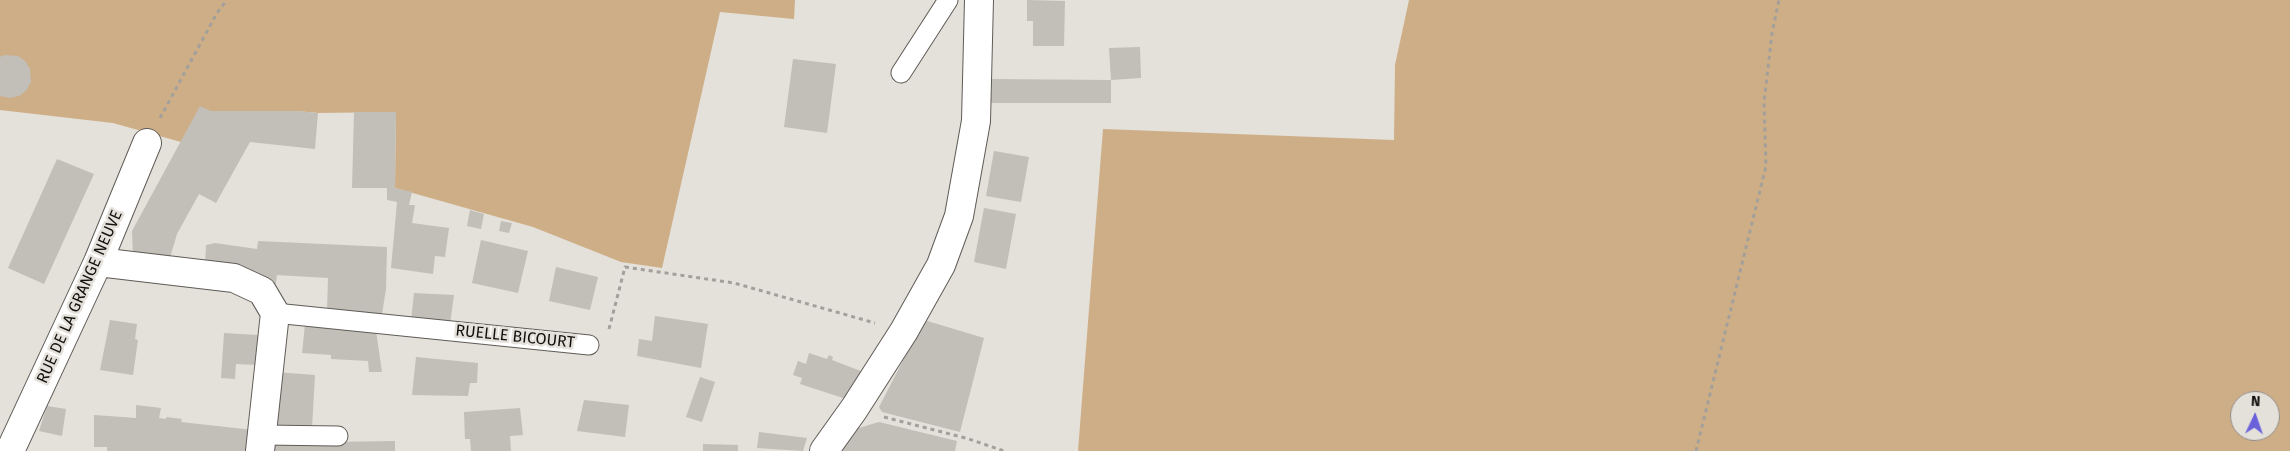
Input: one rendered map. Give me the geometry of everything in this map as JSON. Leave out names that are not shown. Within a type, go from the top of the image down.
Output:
[{"type":"street","points":[[824,451],[854,409],[904,331],[940,265],[960,216],[976,121],[979,0]]},
{"type":"street","name":"RUE DE LA GRANGE NEUVE","points":[[10,451],[98,262],[146,142]]},
{"type":"street","points":[[98,262],[234,278],[262,291],[275,313],[262,443]]},
{"type":"lane","points":[[901,73],[948,0]]},
{"type":"lane","name":"RUELLE BICOURT","points":[[275,313],[589,344]]},
{"type":"lane","points":[[262,443],[338,436]]},
{"type":"path","points":[[146,142],[217,12],[227,0]]},
{"type":"path","points":[[1696,451],[1766,166],[1764,102],[1772,32],[1779,0]]},
{"type":"path","name":"RUELLE BICOURT","points":[[589,344],[608,333],[625,267],[734,283],[904,331]]},
{"type":"path","points":[[854,409],[969,439],[1004,451]]},
{"type":"shaded area","points":[[0,0],[795,0],[794,19],[720,12],[662,268],[621,262],[533,227],[395,188],[396,112],[318,113],[297,111],[181,142],[113,123],[0,110]]},
{"type":"shaded area","points":[[1409,0],[2290,0],[2290,451],[1078,451],[1103,129],[1394,140],[1395,65]]},
{"type":"building","points":[[1027,0],[1065,1],[1064,46],[1033,46],[1033,21],[1027,21]]},
{"type":"building","points":[[1140,47],[1141,78],[1111,80],[1109,48]]},
{"type":"building","points":[[4,55],[18,56],[25,61],[30,69],[31,82],[26,91],[19,96],[10,98],[0,96],[0,57]]},
{"type":"building","points":[[793,59],[836,64],[827,133],[784,127]]},
{"type":"building","points":[[992,79],[1111,80],[1111,103],[991,103]]},
{"type":"building","points":[[200,106],[211,111],[297,111],[318,113],[315,149],[250,142],[216,203],[199,194],[177,234],[169,261],[133,257],[132,231]]},
{"type":"building","points":[[354,112],[396,112],[395,188],[412,192],[409,205],[415,205],[412,223],[449,228],[445,257],[435,256],[433,274],[391,268],[397,202],[387,200],[387,188],[352,188]]},
{"type":"building","points":[[994,151],[1029,157],[1021,202],[986,196]]},
{"type":"building","points":[[57,159],[94,174],[44,284],[8,268]]},
{"type":"building","points":[[984,208],[1016,214],[1006,269],[974,262]]},
{"type":"building","points":[[470,210],[484,214],[481,229],[467,226]]},
{"type":"building","points":[[501,221],[512,223],[509,233],[499,231]]},
{"type":"building","points":[[481,240],[528,251],[518,293],[472,283]]},
{"type":"building","points":[[258,241],[387,247],[386,289],[382,314],[327,311],[328,278],[277,275],[275,289],[205,267],[206,245],[215,243],[257,249]]},
{"type":"building","points":[[556,267],[598,277],[590,310],[549,301]]},
{"type":"building","points":[[414,293],[454,295],[450,324],[411,321]]},
{"type":"building","points":[[655,316],[708,324],[701,368],[637,356],[639,339],[652,341]]},
{"type":"building","points":[[110,320],[137,324],[135,339],[138,340],[133,375],[100,370]]},
{"type":"building","points":[[924,320],[984,338],[960,432],[882,412],[879,407]]},
{"type":"building","points":[[305,324],[376,331],[382,372],[369,372],[368,361],[331,359],[331,355],[302,353]]},
{"type":"building","points":[[224,333],[258,335],[257,365],[236,364],[235,379],[221,378]]},
{"type":"building","points":[[809,353],[827,359],[829,355],[833,357],[832,360],[866,373],[846,399],[800,384],[802,378],[793,375],[798,361],[806,364]]},
{"type":"building","points":[[416,357],[478,363],[477,383],[470,383],[468,396],[412,395]]},
{"type":"building","points":[[275,372],[315,375],[312,428],[272,427]]},
{"type":"building","points":[[700,377],[715,382],[702,422],[686,417]]},
{"type":"building","points":[[584,400],[629,405],[625,437],[577,431]]},
{"type":"building","points":[[136,405],[161,408],[159,418],[182,419],[181,422],[253,430],[251,451],[107,451],[107,447],[94,447],[94,415],[136,418]]},
{"type":"building","points":[[47,406],[66,409],[62,436],[39,431]]},
{"type":"building","points":[[520,408],[523,435],[510,436],[511,451],[471,451],[470,439],[465,439],[464,412]]},
{"type":"building","points":[[879,422],[957,441],[955,451],[837,451],[852,430]]},
{"type":"building","points":[[759,432],[807,438],[803,451],[757,448]]},
{"type":"building","points":[[395,441],[395,451],[271,451],[271,443]]},
{"type":"building","points":[[703,444],[738,445],[738,451],[703,451]]}]
